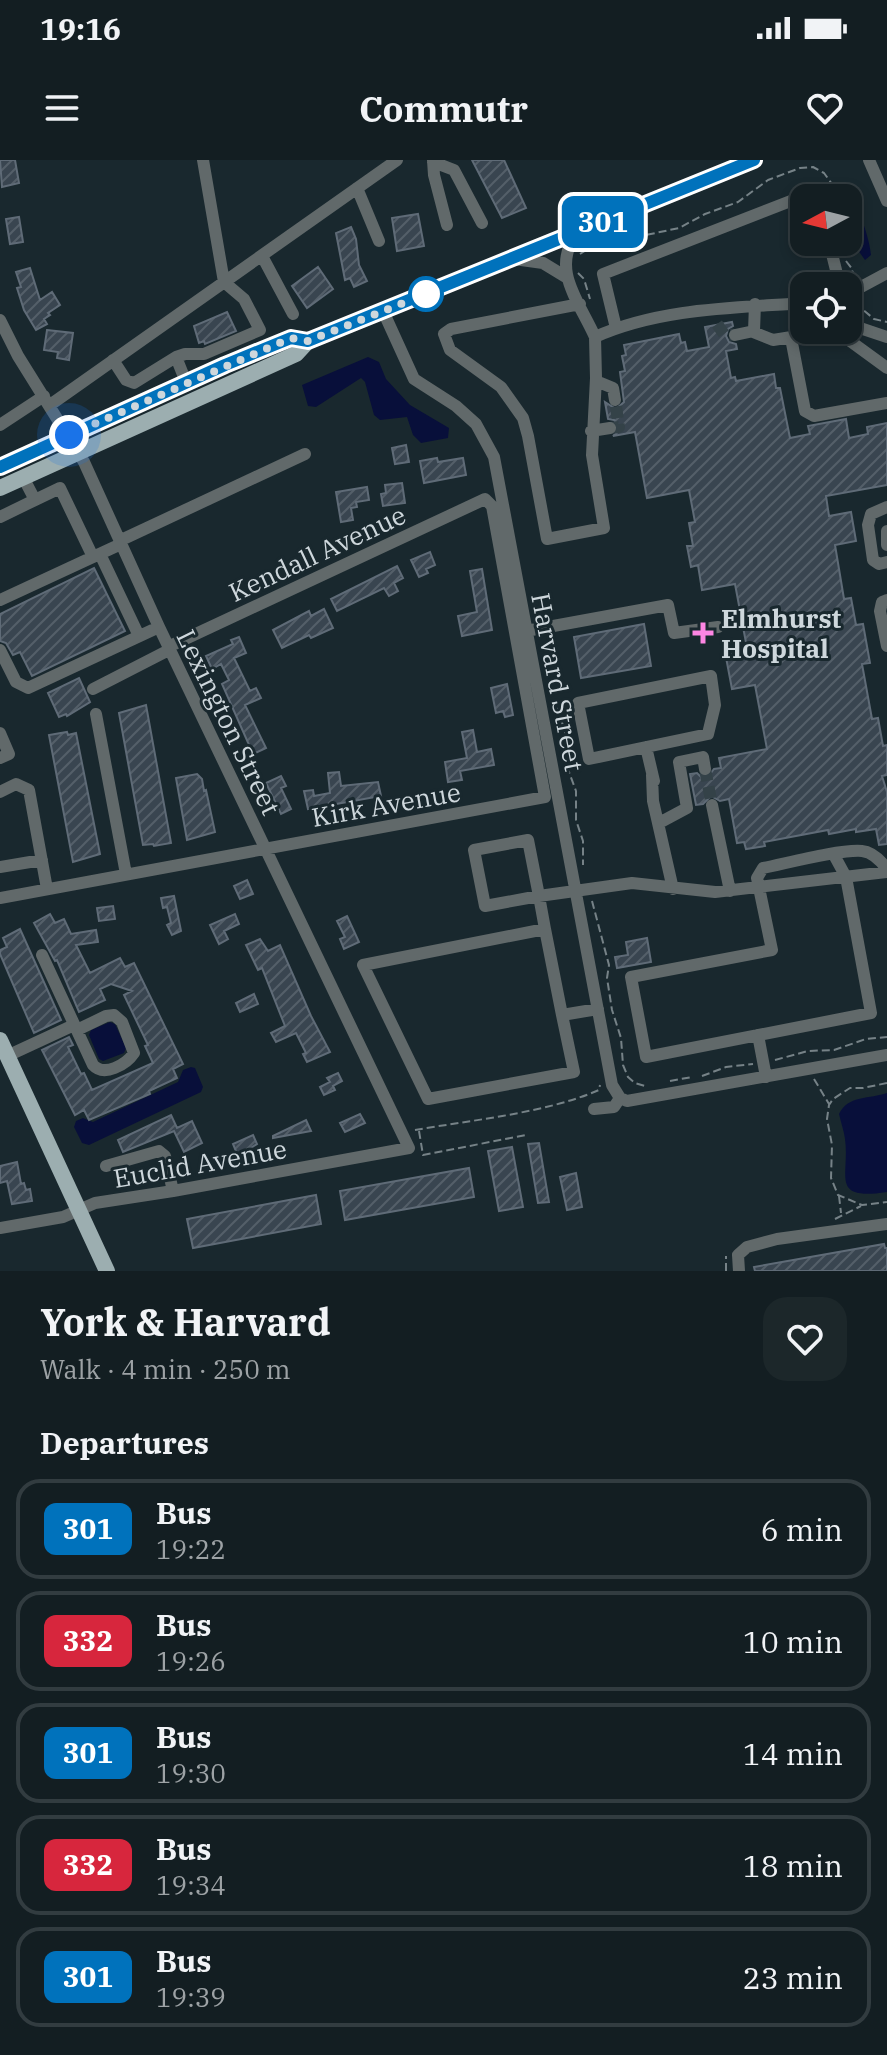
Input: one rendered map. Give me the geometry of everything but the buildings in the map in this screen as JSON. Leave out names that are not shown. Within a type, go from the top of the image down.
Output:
[{"type":"main road","points":[[0,488],[296,354],[308,341],[754,160]]},
{"type":"main road","points":[[0,467],[291,338],[308,341]]},
{"type":"main road","points":[[4,1055],[107,1271]]},
{"type":"street","points":[[113,360],[126,380],[134,383],[176,357],[204,354],[260,330],[244,299],[224,282],[203,160]]},
{"type":"street","points":[[0,425],[113,360],[397,160]]},
{"type":"street","points":[[869,160],[887,201]]},
{"type":"street","points":[[447,225],[433,161],[454,170],[482,223]]},
{"type":"street","points":[[357,188],[379,241]]},
{"type":"street","points":[[616,328],[603,274],[790,201]]},
{"type":"street","points":[[577,233],[565,254],[585,303],[595,337],[596,381],[591,431],[594,476],[604,528],[547,539],[523,418],[501,387],[450,350],[444,334],[451,329],[585,303]]},
{"type":"street","points":[[262,256],[293,314]]},
{"type":"street","points":[[513,259],[543,263],[571,273]]},
{"type":"street","points":[[862,293],[887,273]]},
{"type":"street","points":[[595,337],[616,328],[661,317],[755,304],[790,303]]},
{"type":"street","points":[[753,332],[755,304]]},
{"type":"street","points":[[716,309],[717,324]]},
{"type":"street","name":"Harvard Street","points":[[383,311],[414,379],[456,406],[476,424],[494,457],[612,1085],[620,1098]]},
{"type":"street","name":"Lexington Street","points":[[0,320],[18,356],[77,451],[409,1148]]},
{"type":"street","points":[[862,329],[887,337]]},
{"type":"street","points":[[735,335],[753,332],[773,340],[790,338]]},
{"type":"street","points":[[792,344],[805,411],[814,416],[887,403]]},
{"type":"street","points":[[854,344],[887,368]]},
{"type":"street","points":[[176,357],[186,382]]},
{"type":"street","points":[[596,381],[613,388],[615,400]]},
{"type":"street","points":[[591,431],[610,428]]},
{"type":"street","points":[[0,600],[305,454]]},
{"type":"street","points":[[23,477],[35,500]]},
{"type":"street","points":[[0,517],[60,488],[139,636]]},
{"type":"street","name":"Harvard Street","points":[[485,499],[492,506],[545,797]]},
{"type":"street","name":"Kendall Avenue","points":[[93,689],[169,648],[485,499]]},
{"type":"street","points":[[887,507],[871,514],[868,525],[873,560],[879,564],[887,562]]},
{"type":"street","points":[[887,531],[887,545]]},
{"type":"street","points":[[887,600],[882,602],[880,611],[887,646]]},
{"type":"street","points":[[526,631],[668,605],[674,633],[718,627]]},
{"type":"street","points":[[0,650],[16,682],[28,688],[159,627]]},
{"type":"street","points":[[711,676],[715,705],[708,734],[646,747],[589,759],[578,703],[711,676]]},
{"type":"street","points":[[96,714],[126,874]]},
{"type":"street","points":[[0,733],[9,754],[0,758]]},
{"type":"street","points":[[646,747],[653,801],[673,889]]},
{"type":"street","points":[[687,808],[679,762],[703,757],[705,769]]},
{"type":"street","points":[[1,792],[16,784],[29,790],[47,889]]},
{"type":"street","name":"Kirk Avenue","points":[[0,898],[545,797]]},
{"type":"street","points":[[659,823],[687,808],[713,811],[730,891]]},
{"type":"street","points":[[545,929],[363,965],[428,1099],[574,1072],[562,1015],[545,929],[539,896],[528,840],[474,850],[485,906],[539,896],[576,889],[632,883],[698,892],[760,888],[846,877],[887,870],[878,858],[864,851],[834,855],[763,868],[757,878],[760,888],[772,950],[631,977],[646,1057],[871,1013],[846,877],[834,855]]},
{"type":"street","points":[[0,867],[42,860]]},
{"type":"street","points":[[4,1055],[76,1028],[106,1016],[114,1015],[122,1022],[134,1053],[127,1061],[100,1071],[93,1065],[76,1028],[42,955]]},
{"type":"street","points":[[562,1015],[598,1009]]},
{"type":"street","points":[[758,1035],[766,1077]]},
{"type":"street","points":[[594,1109],[614,1107],[620,1098],[627,1101],[887,1055]]},
{"type":"street","name":"Euclid Avenue","points":[[0,1228],[63,1217],[95,1203],[409,1148]]},
{"type":"street","points":[[106,1166],[159,1151],[165,1156],[173,1191]]},
{"type":"street","points":[[739,1271],[738,1255],[747,1247],[777,1239],[887,1224]]},
{"type":"path","points":[[575,258],[606,237],[646,235],[679,228],[738,202],[768,180],[800,168],[813,167],[824,173],[832,184]]},
{"type":"path","points":[[571,273],[584,279],[585,303]]},
{"type":"path","points":[[862,308],[874,319],[887,322]]},
{"type":"path","points":[[808,1069],[829,1105],[831,1178],[841,1214]]},
{"type":"path","points":[[402,1132],[508,1114],[586,1096],[599,1090],[600,1082]]},
{"type":"path","points":[[829,1105],[841,1092],[850,1088],[887,1083]]},
{"type":"path","points":[[418,1130],[423,1155],[526,1135]]},
{"type":"path","points":[[838,1195],[862,1205],[887,1202]]},
{"type":"shaded area","points":[[862,220],[871,255],[865,260],[862,256]]},
{"type":"shaded area","points":[[368,357],[379,362],[386,379],[410,405],[449,428],[448,438],[421,443],[413,435],[407,417],[380,420],[374,415],[365,382],[361,378],[316,407],[308,406],[302,385]]},
{"type":"shaded area","points":[[110,1022],[115,1024],[126,1048],[124,1053],[103,1061],[99,1059],[89,1035],[91,1030]]},
{"type":"shaded area","points":[[195,1068],[203,1087],[201,1092],[89,1145],[82,1143],[74,1127],[76,1121],[83,1118],[93,1122],[178,1082],[183,1070]]},
{"type":"shaded area","points":[[887,1093],[887,1192],[857,1193],[846,1183],[845,1139],[839,1114],[854,1101]]},
{"type":"tunnel","points":[[717,324],[724,334],[735,335]]},
{"type":"tunnel","points":[[610,428],[619,427],[615,400]]},
{"type":"tunnel","points":[[705,769],[712,805]]},
{"type":"bus line","name":"301","points":[[0,467],[291,338],[308,341],[754,160]]},
{"type":"place","name":"Elmhurst Hospital","points":[[703,633]]},
{"type":"route","points":[[69,435],[291,338],[308,341],[426,294]]}]
